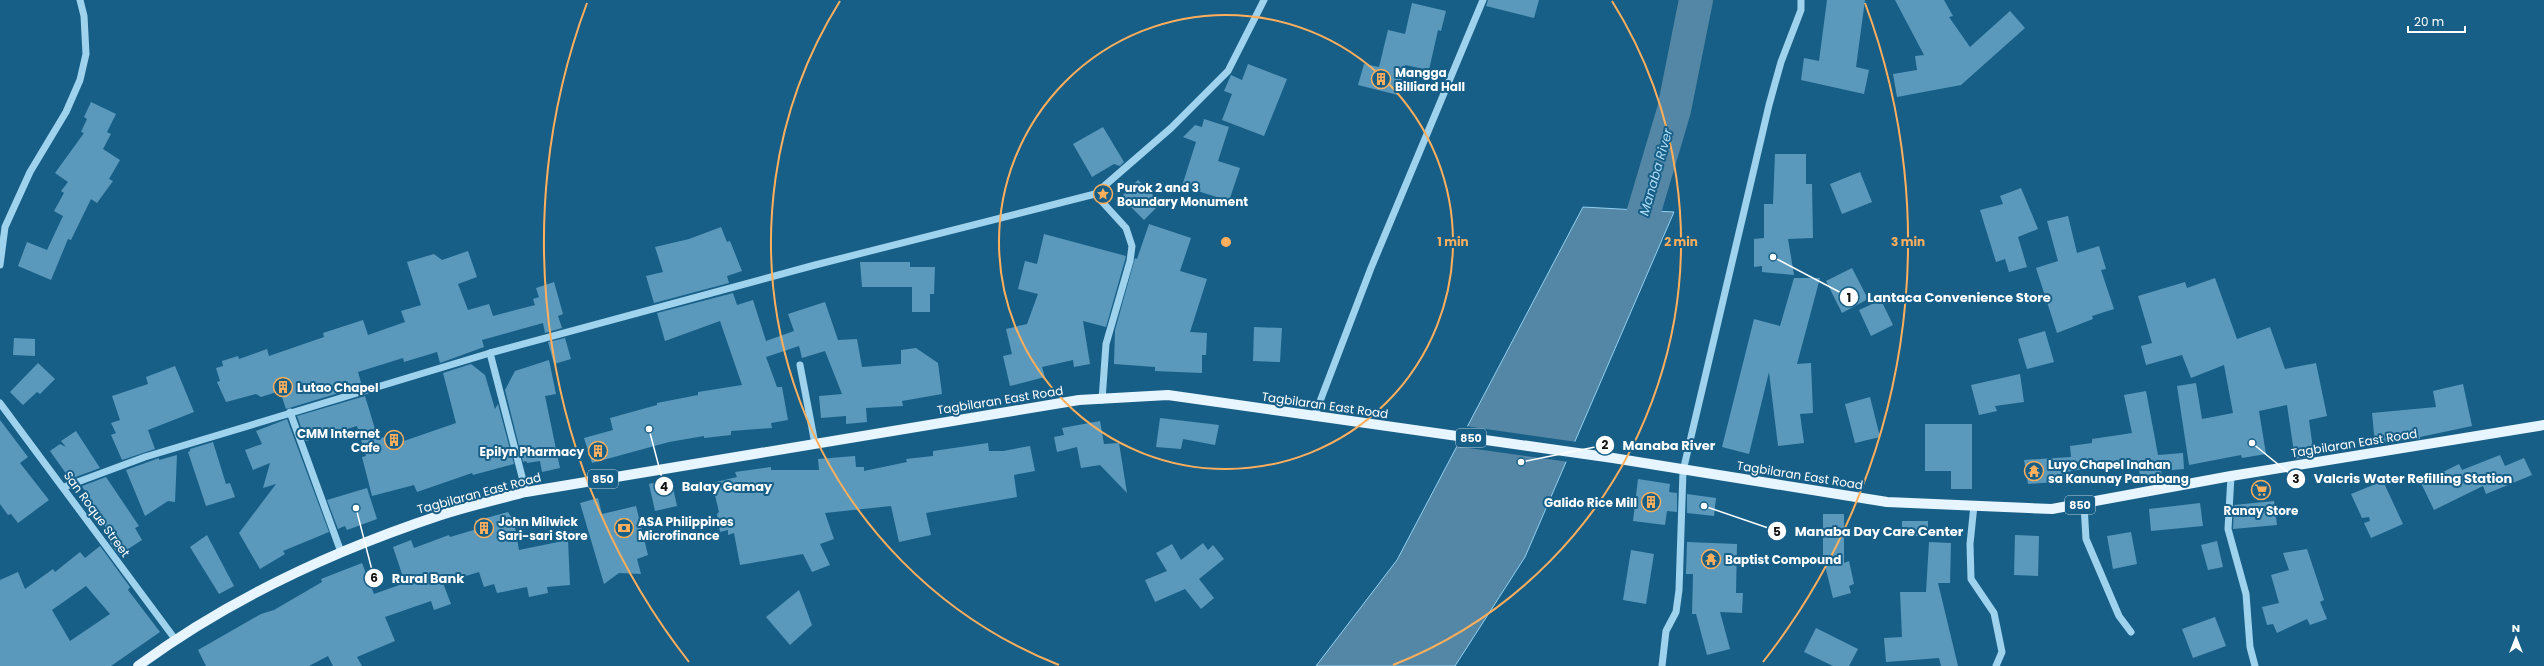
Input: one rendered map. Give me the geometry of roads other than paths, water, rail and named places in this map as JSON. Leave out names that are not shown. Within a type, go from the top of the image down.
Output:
[{"type":"main road","name":"Tagbilaran East Road","points":[[138,666],[175,639],[264,589],[341,552],[443,514],[526,492],[1079,400],[1102,400],[1168,395],[1328,419],[1613,458],[1683,471],[1887,502],[2052,509],[2084,505],[2231,476],[2544,425]]},
{"type":"street","points":[[0,265],[5,227],[30,172],[66,112],[80,80],[86,54],[84,16],[80,0]]},
{"type":"street","points":[[64,487],[145,457],[290,412],[490,353],[815,266],[1095,194],[1171,128],[1228,71],[1264,0]]},
{"type":"street","points":[[1314,417],[1376,254],[1483,0]]},
{"type":"street","points":[[1662,666],[1666,631],[1676,612],[1679,590],[1683,471],[1769,105],[1781,62],[1801,10],[1801,0]]},
{"type":"street","points":[[1095,194],[1126,228],[1132,246],[1130,261],[1106,344],[1102,400]]},
{"type":"street","points":[[490,353],[526,492]]},
{"type":"street","points":[[800,364],[815,444]]},
{"type":"street","name":"San Roque Street","points":[[0,403],[64,487],[175,639]]},
{"type":"street","points":[[290,412],[341,552]]},
{"type":"street","points":[[2231,476],[2228,529],[2246,594],[2250,647],[2255,666]]},
{"type":"street","points":[[1974,505],[1970,544],[1971,579],[1994,613],[2002,652],[1996,666]]},
{"type":"street","points":[[2084,505],[2086,539],[2119,616],[2131,632]]},
{"type":"water","points":[[1583,207],[1674,212],[1525,557],[1455,666],[1316,666],[1397,560]]},
{"type":"waterway","name":"Manaba River","points":[[1631,255],[1674,110],[1696,0]]},
{"type":"place","name":"Mangga Billiard Hall","points":[[1381,79]]},
{"type":"place","name":"Purok 2 and 3 Boundary Monument","points":[[1103,194]]},
{"type":"place","name":"Lantaca Convenience Store","points":[[1773,257]]},
{"type":"place","name":"Lutao Chapel","points":[[283,387]]},
{"type":"place","name":"Balay Gamay","points":[[649,429]]},
{"type":"place","name":"CMM Internet Cafe","points":[[394,440]]},
{"type":"place","name":"Valcris Water Refilling Station","points":[[2252,443]]},
{"type":"place","name":"Epilyn Pharmacy","points":[[598,451]]},
{"type":"place","name":"Manaba River","points":[[1521,462]]},
{"type":"place","name":"Luyo Chapel Inahan sa Kanunay Panabang","points":[[2034,471]]},
{"type":"place","name":"Ranay Store","points":[[2261,490]]},
{"type":"place","name":"Galido Rice Mill","points":[[1651,502]]},
{"type":"place","name":"Manaba Day Care Center","points":[[1704,506]]},
{"type":"place","name":"Rural Bank","points":[[356,508]]},
{"type":"place","name":"John Milwick Sari-sari Store","points":[[484,528]]},
{"type":"place","name":"ASA Philippines Microfinance","points":[[624,528]]},
{"type":"place","name":"Baptist Compound","points":[[1711,559]]}]
